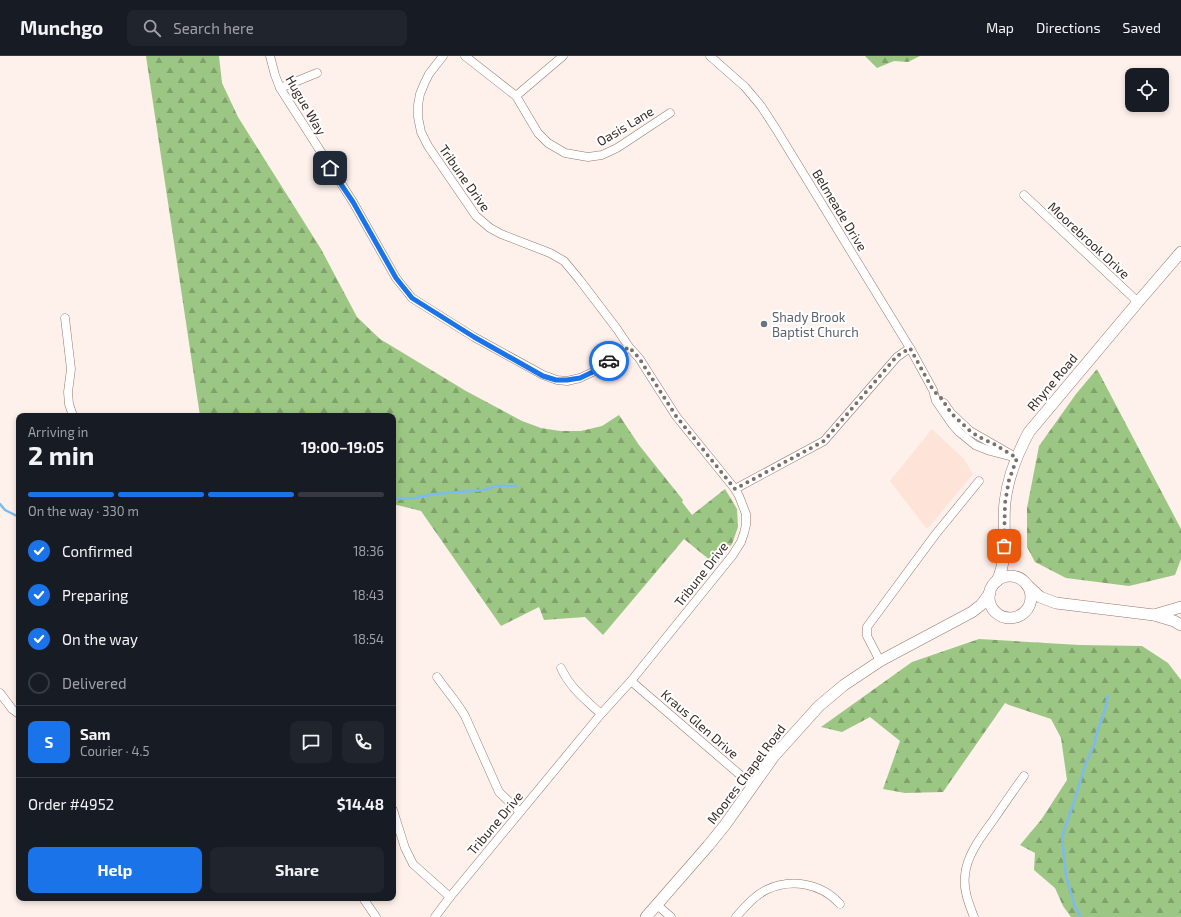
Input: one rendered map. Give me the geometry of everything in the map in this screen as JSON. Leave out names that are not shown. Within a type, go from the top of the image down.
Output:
[{"type":"main road","name":"Rhyne Road","points":[[997,581],[1004,557],[1005,503],[1009,480],[1029,432],[1181,252]]},
{"type":"main road","points":[[1004,557],[1009,568],[1040,597],[1056,602],[1154,615],[1174,621],[1181,625]]},
{"type":"main road","points":[[972,612],[986,612],[1007,618],[1014,618],[1021,615],[1030,605],[1032,598],[1031,591],[1025,582],[1016,577],[1009,576],[1003,578],[992,586],[990,593],[991,606],[995,612],[1001,616]]},
{"type":"main road","name":"Moores Chapel Road","points":[[646,917],[708,846],[774,756],[819,706],[844,685],[880,661],[972,612],[981,605],[990,593]]},
{"type":"main road","points":[[1026,611],[1056,602]]},
{"type":"main road","points":[[1154,615],[1181,607]]},
{"type":"street","name":"Hugue Way","points":[[270,56],[280,88],[353,202],[396,278],[412,298],[474,337],[543,376],[556,380],[580,378],[597,370],[629,347]]},
{"type":"street","name":"Tribune Drive","points":[[435,917],[601,714],[631,681],[738,548],[746,525],[746,514],[735,489],[676,416],[639,358],[564,261],[550,253],[501,234],[490,228],[479,219],[470,209],[428,146],[421,132],[418,117],[420,94],[429,74],[443,56]]},
{"type":"street","name":"Oasis Lane","points":[[466,56],[516,96],[538,133],[548,143],[565,153],[588,157],[602,155],[617,148],[670,112]]},
{"type":"street","points":[[516,96],[563,56]]},
{"type":"street","name":"Belmeade Drive","points":[[710,56],[745,87],[769,118],[910,348],[933,390],[936,401],[952,424],[975,445],[990,451],[1017,458]]},
{"type":"street","points":[[280,88],[317,73]]},
{"type":"street","name":"Moorebrook Drive","points":[[1024,195],[1138,302]]},
{"type":"street","points":[[65,318],[71,368],[68,392],[69,404],[72,413]]},
{"type":"street","points":[[735,489],[824,441],[897,356],[910,348]]},
{"type":"street","points":[[880,661],[867,636],[867,627],[934,535],[979,482]]},
{"type":"street","points":[[561,668],[566,678],[577,692],[601,714]]},
{"type":"street","points":[[437,677],[461,708],[499,792],[520,812]]},
{"type":"street","name":"Kraus Glen Drive","points":[[631,681],[753,786]]},
{"type":"street","points":[[0,694],[16,712]]},
{"type":"street","points":[[974,917],[965,886],[966,866],[977,843],[1024,776]]},
{"type":"street","points":[[396,820],[405,848],[413,864],[450,897]]},
{"type":"street","points":[[736,917],[762,893],[775,886],[788,883],[799,883],[813,886],[834,897],[840,904]]},
{"type":"street","points":[[365,901],[376,917]]},
{"type":"street","points":[[657,904],[671,917]]},
{"type":"shaded area","points":[[932,429],[964,459],[973,474],[927,529],[890,481]]},
{"type":"green space","points":[[146,56],[219,56],[222,83],[238,117],[321,249],[357,317],[380,339],[466,391],[522,421],[541,428],[560,431],[581,431],[602,426],[619,415],[639,445],[683,500],[682,502],[692,515],[725,489],[737,509],[738,527],[732,544],[716,565],[684,539],[603,635],[585,617],[544,620],[539,607],[501,626],[421,511],[396,505],[396,413],[200,413]]},
{"type":"green space","points":[[865,56],[920,56],[908,62],[894,61],[877,68]]},
{"type":"green space","points":[[1097,369],[1181,529],[1181,559],[1175,575],[1129,586],[1066,578],[1035,562],[1027,547],[1027,508],[1039,446],[1076,394]]},
{"type":"green space","points":[[979,639],[1080,645],[1142,646],[1168,663],[1181,680],[1181,917],[1071,917],[1063,906],[1055,888],[1034,870],[1035,853],[1020,845],[1041,820],[1067,780],[1061,738],[1051,719],[1005,703],[943,792],[905,793],[883,789],[900,741],[870,717],[842,732],[821,727],[912,662]]},
{"type":"waterway","points":[[396,499],[483,490],[496,486],[516,486]]},
{"type":"waterway","points":[[0,504],[5,510],[16,516]]},
{"type":"waterway","points":[[1081,917],[1075,907],[1066,876],[1062,837],[1085,765],[1095,743],[1108,696]]},
{"type":"way so far","points":[[609,361],[629,347],[639,358],[676,416],[735,489],[824,441],[897,356],[910,348],[933,390],[942,399],[951,413],[970,431],[1017,458],[1009,480],[1005,503],[1004,546]]},
{"type":"place","name":"Shady Brook Baptist Church","points":[[764,324]]},
{"type":"route","points":[[330,168],[353,202],[396,278],[412,298],[474,337],[543,376],[556,380],[580,378],[597,370],[609,361]]}]
